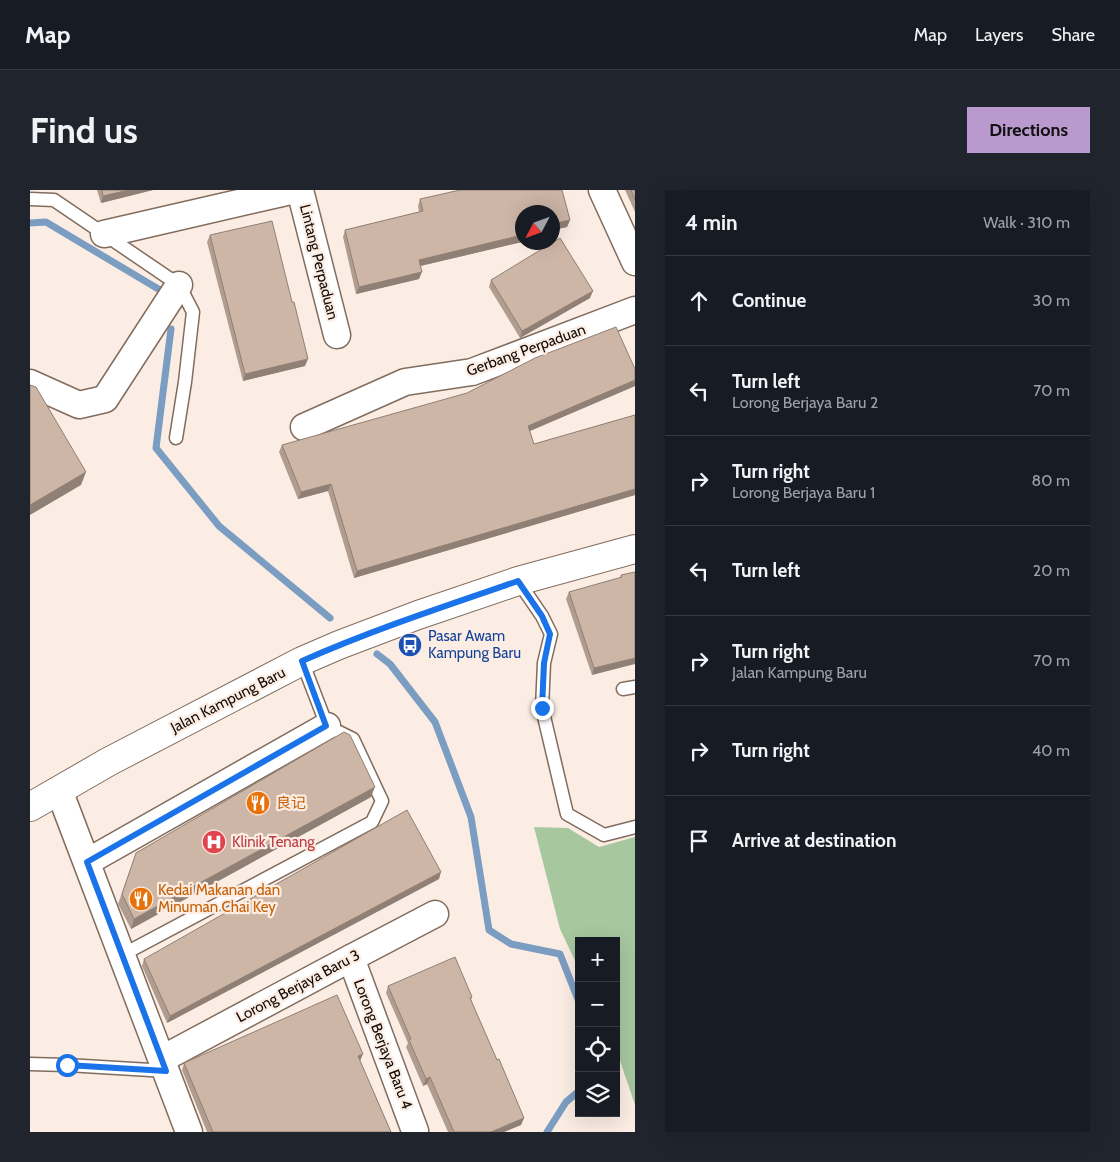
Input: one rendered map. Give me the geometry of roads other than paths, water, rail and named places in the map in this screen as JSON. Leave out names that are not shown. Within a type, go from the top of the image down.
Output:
[{"type":"main road","name":"Jalan Kampung Baru","points":[[30,807],[108,762],[302,661],[339,645],[518,581],[635,549]]},
{"type":"street","points":[[104,234],[295,190]]},
{"type":"street","name":"Lintang Perpaduan","points":[[300,190],[338,335]]},
{"type":"street","points":[[602,190],[635,262]]},
{"type":"street","points":[[30,383],[79,405],[105,399],[178,285]]},
{"type":"street","name":"Gerbang Perpaduan","points":[[304,427],[405,382],[472,372],[635,310]]},
{"type":"street","points":[[87,862],[326,726]]},
{"type":"street","points":[[60,790],[189,1132]]},
{"type":"street","name":"Lorong Berjaya Baru 3","points":[[164,1065],[350,958],[436,914]]},
{"type":"street","name":"Lorong Berjaya Baru 4","points":[[350,958],[415,1131]]},
{"type":"lane","points":[[30,199],[54,200],[178,285],[193,312],[186,382],[176,438]]},
{"type":"lane","points":[[518,581],[542,616],[550,634],[544,663],[542,708],[567,814],[604,835],[635,827]]},
{"type":"lane","points":[[122,955],[372,822],[382,801],[353,739],[326,726],[302,661]]},
{"type":"lane","points":[[30,1064],[164,1065]]},
{"type":"waterway","points":[[30,223],[46,222],[165,293]]},
{"type":"waterway","points":[[171,329],[156,448],[219,526],[330,618]]},
{"type":"waterway","points":[[377,654],[390,664],[435,722],[471,817],[489,930],[511,944],[560,954],[575,992]]},
{"type":"waterway","points":[[547,1132],[566,1102],[575,1094]]},
{"type":"place","name":"Pasar Awam Kampung Baru","points":[[410,645]]},
{"type":"place","name":"良记","points":[[258,803]]},
{"type":"place","name":"Klinik Tenang","points":[[214,842]]},
{"type":"place","name":"Kedai Makanan dan Minuman Chai Key","points":[[141,899]]}]
